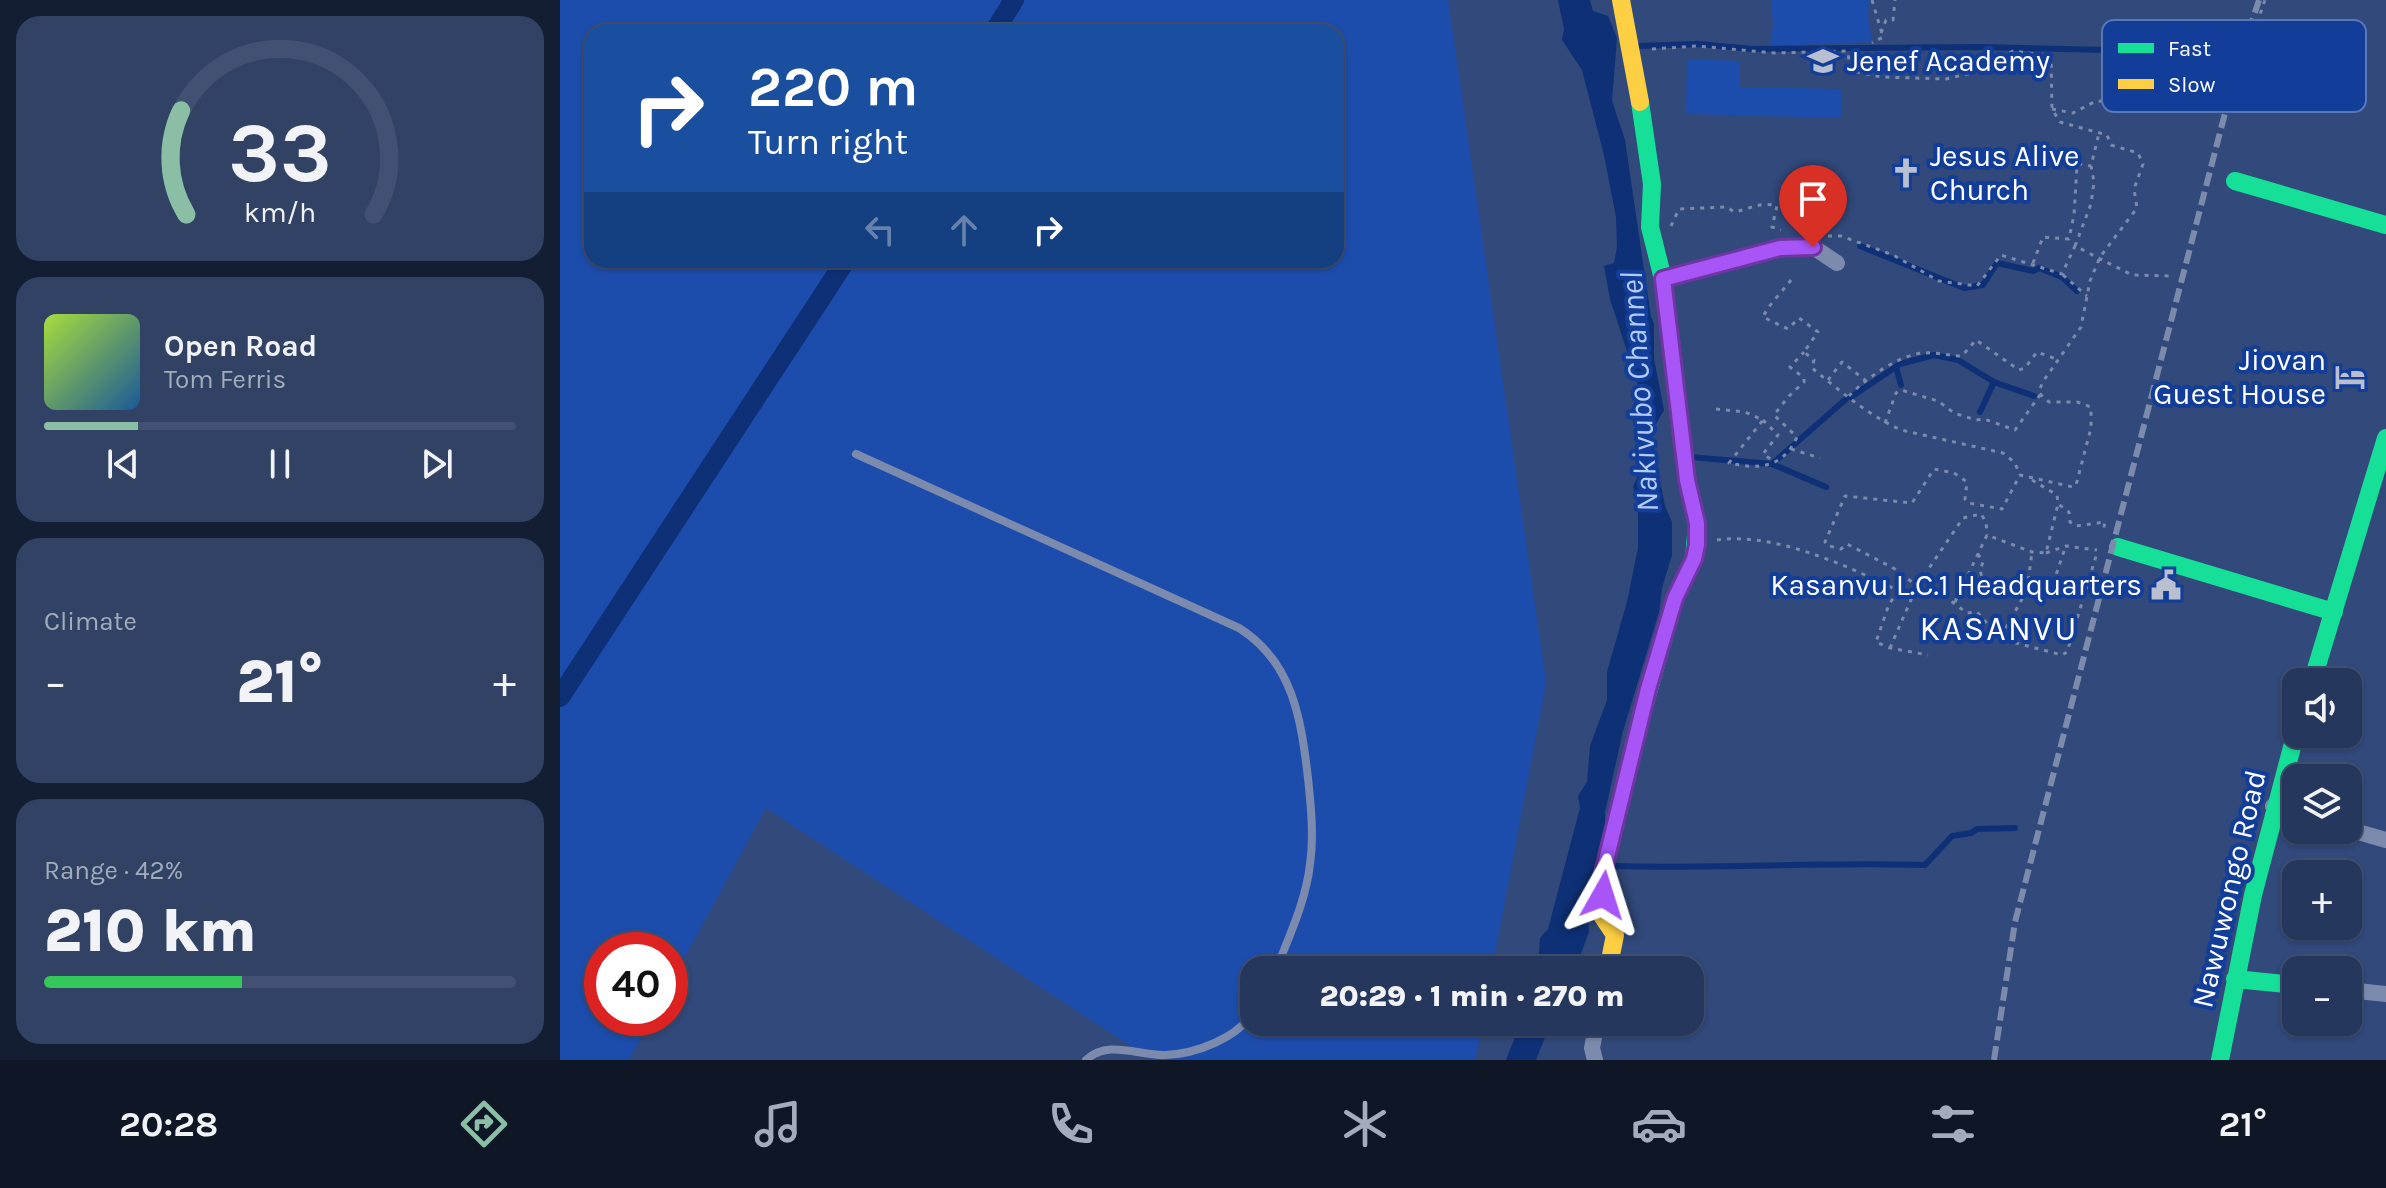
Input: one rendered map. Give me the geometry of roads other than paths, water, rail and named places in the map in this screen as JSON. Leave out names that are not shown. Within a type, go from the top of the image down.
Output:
[{"type":"street","points":[[1611,956],[1615,935],[1603,917],[1603,873],[1648,689],[1675,598],[1694,559],[1697,545],[1697,523],[1687,480],[1663,279],[1650,227],[1652,184],[1645,131],[1621,0]]},
{"type":"street","points":[[2235,181],[2386,225]]},
{"type":"street","points":[[1663,279],[1780,248],[1813,247],[1837,263]]},
{"type":"street","points":[[2316,668],[2386,438]]},
{"type":"street","points":[[2118,547],[2334,612]]},
{"type":"street","name":"Nawuwongo Road","points":[[2220,1060],[2273,806],[2291,748]]},
{"type":"street","points":[[2273,806],[2282,809]]},
{"type":"street","points":[[2362,833],[2386,840]]},
{"type":"street","points":[[2235,979],[2282,984]]},
{"type":"street","points":[[2362,991],[2386,994]]},
{"type":"street","points":[[1594,1036],[1592,1048],[1595,1060]]},
{"type":"lane","points":[[856,454],[1239,628],[1258,640],[1274,659],[1294,695],[1312,810],[1310,865],[1299,911],[1281,956]]},
{"type":"lane","points":[[1086,1060],[1091,1055],[1112,1049],[1165,1055],[1205,1047],[1240,1025]]},
{"type":"water","name":"Nakivubo Channel","points":[[1558,0],[1590,0],[1593,11],[1608,16],[1617,38],[1612,101],[1625,140],[1654,324],[1654,359],[1664,410],[1651,433],[1665,506],[1672,522],[1672,555],[1662,588],[1659,612],[1623,731],[1605,812],[1606,848],[1598,902],[1588,918],[1589,932],[1580,956],[1539,956],[1540,938],[1548,929],[1580,808],[1578,796],[1587,782],[1590,746],[1607,700],[1607,672],[1627,602],[1638,548],[1638,501],[1633,487],[1643,463],[1637,382],[1610,299],[1604,266],[1614,263],[1616,217],[1582,70],[1562,40],[1564,29]]},
{"type":"water","points":[[1515,1036],[1545,1036],[1536,1060],[1506,1060]]},
{"type":"waterway","points":[[999,24],[1014,0]]},
{"type":"waterway","points":[[1637,46],[1698,44],[1752,49],[1978,47],[2102,50]]},
{"type":"waterway","points":[[1860,246],[1964,288],[1983,285],[1997,263],[2033,271],[2039,268],[2062,277],[2077,291]]},
{"type":"waterway","points":[[560,697],[841,268]]},
{"type":"waterway","points":[[1851,397],[1900,364],[1934,355],[1958,360],[1994,382],[2034,396]]},
{"type":"waterway","points":[[1896,367],[1901,385]]},
{"type":"waterway","points":[[1980,412],[1994,382]]},
{"type":"waterway","points":[[1690,457],[1772,464],[1846,399]]},
{"type":"waterway","points":[[1772,464],[1826,487]]},
{"type":"waterway","points":[[1612,866],[1925,865],[1952,836],[1977,829],[2015,828]]},
{"type":"railway","points":[[2253,20],[2259,0]]},
{"type":"railway","points":[[1994,1060],[2015,922],[2225,112]]},
{"type":"place","name":"Jenef Academy","points":[[1823,61]]},
{"type":"place","name":"Jesus Alive Church","points":[[1906,173]]},
{"type":"place","name":"Jiovan Guest House","points":[[2350,377]]},
{"type":"place","name":"Kasanvu L.C.1 Headquarters","points":[[2166,585]]},
{"type":"district","name":"KASANVU","points":[[1999,628]]}]
